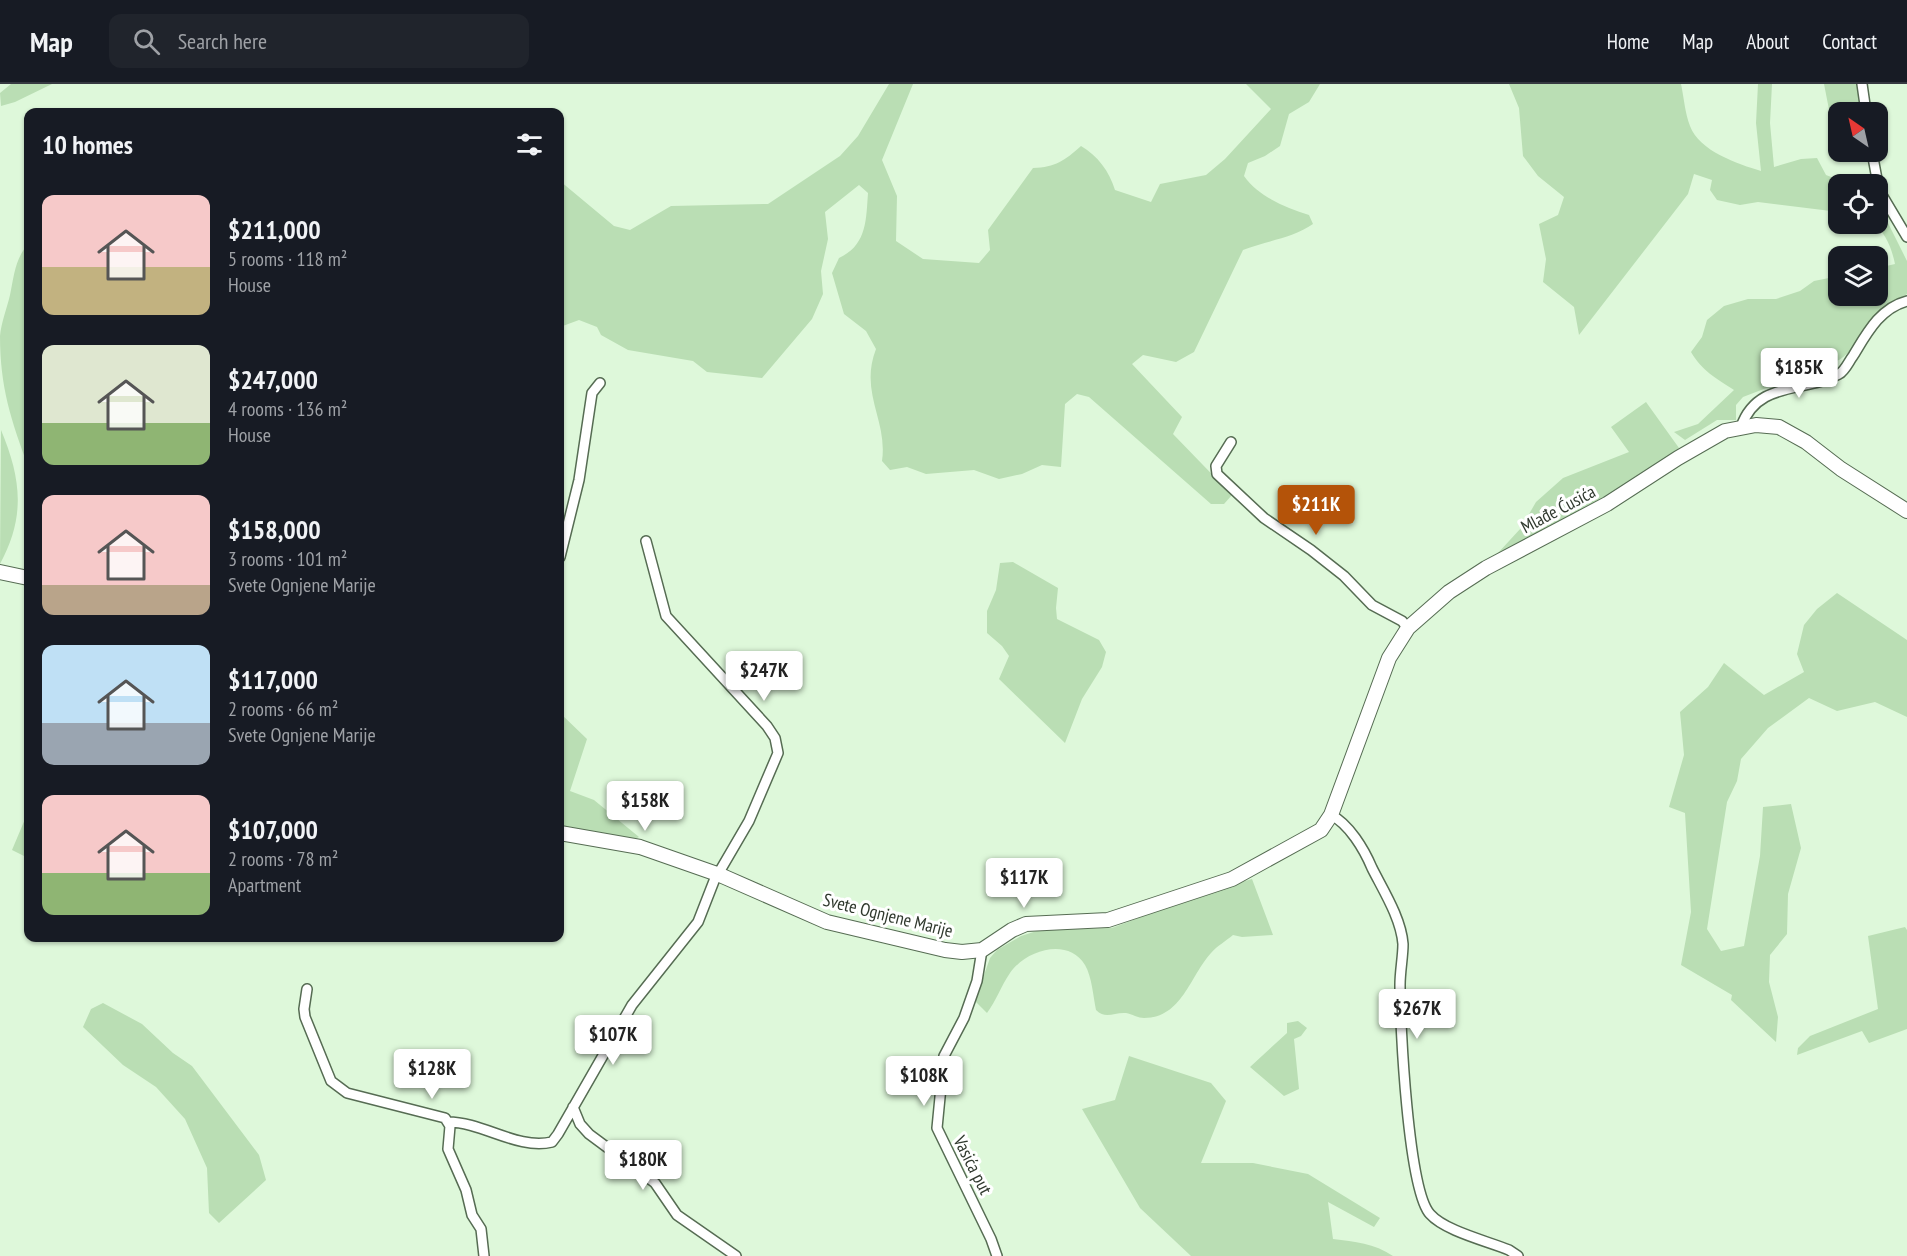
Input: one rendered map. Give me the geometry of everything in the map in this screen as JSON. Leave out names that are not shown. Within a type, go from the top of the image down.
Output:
[{"type":"street","points":[[1862,84],[1865,102]]},
{"type":"street","points":[[1874,162],[1879,190],[1907,237]]},
{"type":"street","points":[[1741,427],[1750,409],[1776,391],[1841,374],[1881,315],[1897,303],[1907,301]]},
{"type":"street","points":[[564,541],[579,480],[592,393],[600,384]]},
{"type":"street","name":"Mlađe Ćusića","points":[[1331,815],[1389,658],[1408,628],[1449,592],[1495,563],[1607,504],[1725,430],[1768,425],[1794,434],[1850,475],[1907,511]]},
{"type":"street","points":[[1231,442],[1216,466],[1217,474],[1263,518],[1311,550],[1344,576],[1372,605],[1401,621],[1408,628]]},
{"type":"street","points":[[448,1122],[469,1124],[534,1144],[552,1142],[632,1005],[698,922],[714,881],[749,822],[778,753],[778,745],[767,726],[666,616],[646,541]]},
{"type":"street","points":[[0,572],[24,577]]},
{"type":"street","points":[[982,950],[1012,930],[1026,924],[1108,920],[1232,879],[1321,830],[1331,815],[1339,819],[1366,855],[1396,918],[1403,942],[1400,985],[1412,1155],[1419,1193],[1429,1214],[1444,1224],[1509,1250],[1518,1256]]},
{"type":"street","name":"Svete Ognjene Marije","points":[[564,834],[640,847],[720,874],[827,922],[945,950],[962,952],[982,950]]},
{"type":"street","name":"Vasića put","points":[[982,950],[977,981],[964,1018],[944,1056],[937,1128],[997,1256]]},
{"type":"street","points":[[307,989],[303,1009],[305,1017],[331,1080],[346,1093],[445,1118],[448,1122],[450,1126],[448,1149],[466,1190],[472,1215],[481,1229],[484,1256]]},
{"type":"street","points":[[573,1107],[580,1124],[589,1134],[655,1183],[677,1215],[736,1256]]},
{"type":"green space","points":[[11,84],[52,84],[15,102],[1,106],[0,93]]},
{"type":"green space","points":[[889,84],[913,84],[882,160],[897,196],[896,241],[923,259],[979,263],[990,250],[988,230],[1033,168],[1059,162],[1081,146],[1093,154],[1102,165],[1115,190],[1151,202],[1160,184],[1206,175],[1225,159],[1271,109],[1246,84],[1320,84],[1309,102],[1289,114],[1280,146],[1248,163],[1244,176],[1265,195],[1282,205],[1309,215],[1313,224],[1288,236],[1243,250],[1194,352],[1176,362],[1143,355],[1132,364],[1182,417],[1173,434],[1232,495],[1224,504],[1211,504],[1089,397],[1077,394],[1065,404],[1061,467],[1042,465],[1022,474],[999,479],[974,470],[926,474],[907,467],[890,470],[882,461],[881,432],[872,393],[872,365],[876,349],[866,331],[844,314],[832,273],[839,258],[855,246],[863,231],[868,193],[859,185],[825,212],[828,239],[821,271],[823,294],[812,319],[762,378],[707,372],[693,361],[628,350],[601,335],[597,327],[579,320],[564,326],[564,184],[614,226],[630,230],[671,206],[768,204],[840,156],[858,136]]},
{"type":"green space","points":[[1509,84],[1681,84],[1690,126],[1702,143],[1741,165],[1761,171],[1756,123],[1758,84],[1772,84],[1770,123],[1774,167],[1801,159],[1817,158],[1828,176],[1828,211],[1758,202],[1740,205],[1717,200],[1710,190],[1712,180],[1694,174],[1688,194],[1579,335],[1574,307],[1543,282],[1546,259],[1539,224],[1558,215],[1564,197],[1538,176],[1523,156],[1519,108]]},
{"type":"green space","points":[[1824,84],[1857,84],[1859,102],[1828,102],[1828,104]]},
{"type":"green space","points":[[1888,223],[1907,261],[1907,294],[1878,315],[1844,356],[1839,360],[1743,397],[1736,405],[1736,420],[1717,420],[1685,440],[1674,432],[1698,424],[1734,390],[1715,378],[1695,359],[1691,352],[1702,337],[1707,320],[1724,306],[1748,299],[1776,299],[1800,291],[1814,281],[1828,278],[1828,306],[1888,306],[1888,266],[1895,264],[1883,234],[1888,234]]},
{"type":"green space","points":[[24,250],[24,455],[4,387],[0,336],[20,256]]},
{"type":"green space","points":[[1646,402],[1679,448],[1608,500],[1497,557],[1521,528],[1536,502],[1563,478],[1629,452],[1611,427]]},
{"type":"green space","points":[[1,430],[13,464],[18,497],[14,530],[0,564]]},
{"type":"green space","points":[[1013,562],[1058,588],[1057,619],[1099,640],[1106,652],[1102,667],[1082,699],[1065,743],[999,679],[1009,656],[1002,646],[987,633],[987,611],[996,590],[1000,563]]},
{"type":"green space","points":[[1837,593],[1907,640],[1907,717],[1875,702],[1837,711],[1809,698],[1768,728],[1741,759],[1737,781],[1727,802],[1707,929],[1721,951],[1744,946],[1760,856],[1763,807],[1791,804],[1801,848],[1788,894],[1787,934],[1770,955],[1769,982],[1778,1017],[1776,1042],[1731,1000],[1732,995],[1681,965],[1691,912],[1685,813],[1669,807],[1684,755],[1680,712],[1708,687],[1724,663],[1764,695],[1804,672],[1797,654],[1804,625],[1817,609]]},
{"type":"green space","points":[[564,717],[587,739],[570,791],[594,800],[639,837],[633,840],[564,828]]},
{"type":"green space","points":[[24,822],[24,856],[12,850]]},
{"type":"green space","points":[[1252,879],[1273,935],[1242,937],[1233,935],[1211,953],[1176,1003],[1168,1011],[1157,1016],[1144,1018],[1126,1013],[1103,1015],[1100,1013],[1096,1010],[1091,981],[1085,965],[1078,956],[1058,949],[1036,953],[1017,965],[987,1013],[975,1001],[990,958],[997,950],[1021,936],[1040,930],[1112,928],[1210,891]]},
{"type":"green space","points":[[1905,927],[1907,930],[1907,1029],[1869,1043],[1862,1031],[1797,1055],[1798,1048],[1810,1036],[1878,1009],[1868,936]]},
{"type":"green space","points":[[103,1003],[142,1024],[173,1053],[192,1066],[259,1155],[266,1180],[219,1223],[209,1213],[207,1168],[185,1119],[156,1087],[123,1065],[83,1027],[91,1009]]},
{"type":"green space","points":[[1298,1021],[1307,1028],[1301,1036],[1294,1039],[1299,1089],[1284,1096],[1250,1067],[1287,1033],[1287,1023]]},
{"type":"green space","points":[[1129,1056],[1211,1083],[1226,1101],[1201,1163],[1253,1163],[1308,1174],[1380,1218],[1374,1227],[1328,1202],[1333,1239],[1357,1242],[1393,1256],[1191,1256],[1140,1208],[1082,1109],[1115,1100]]}]
